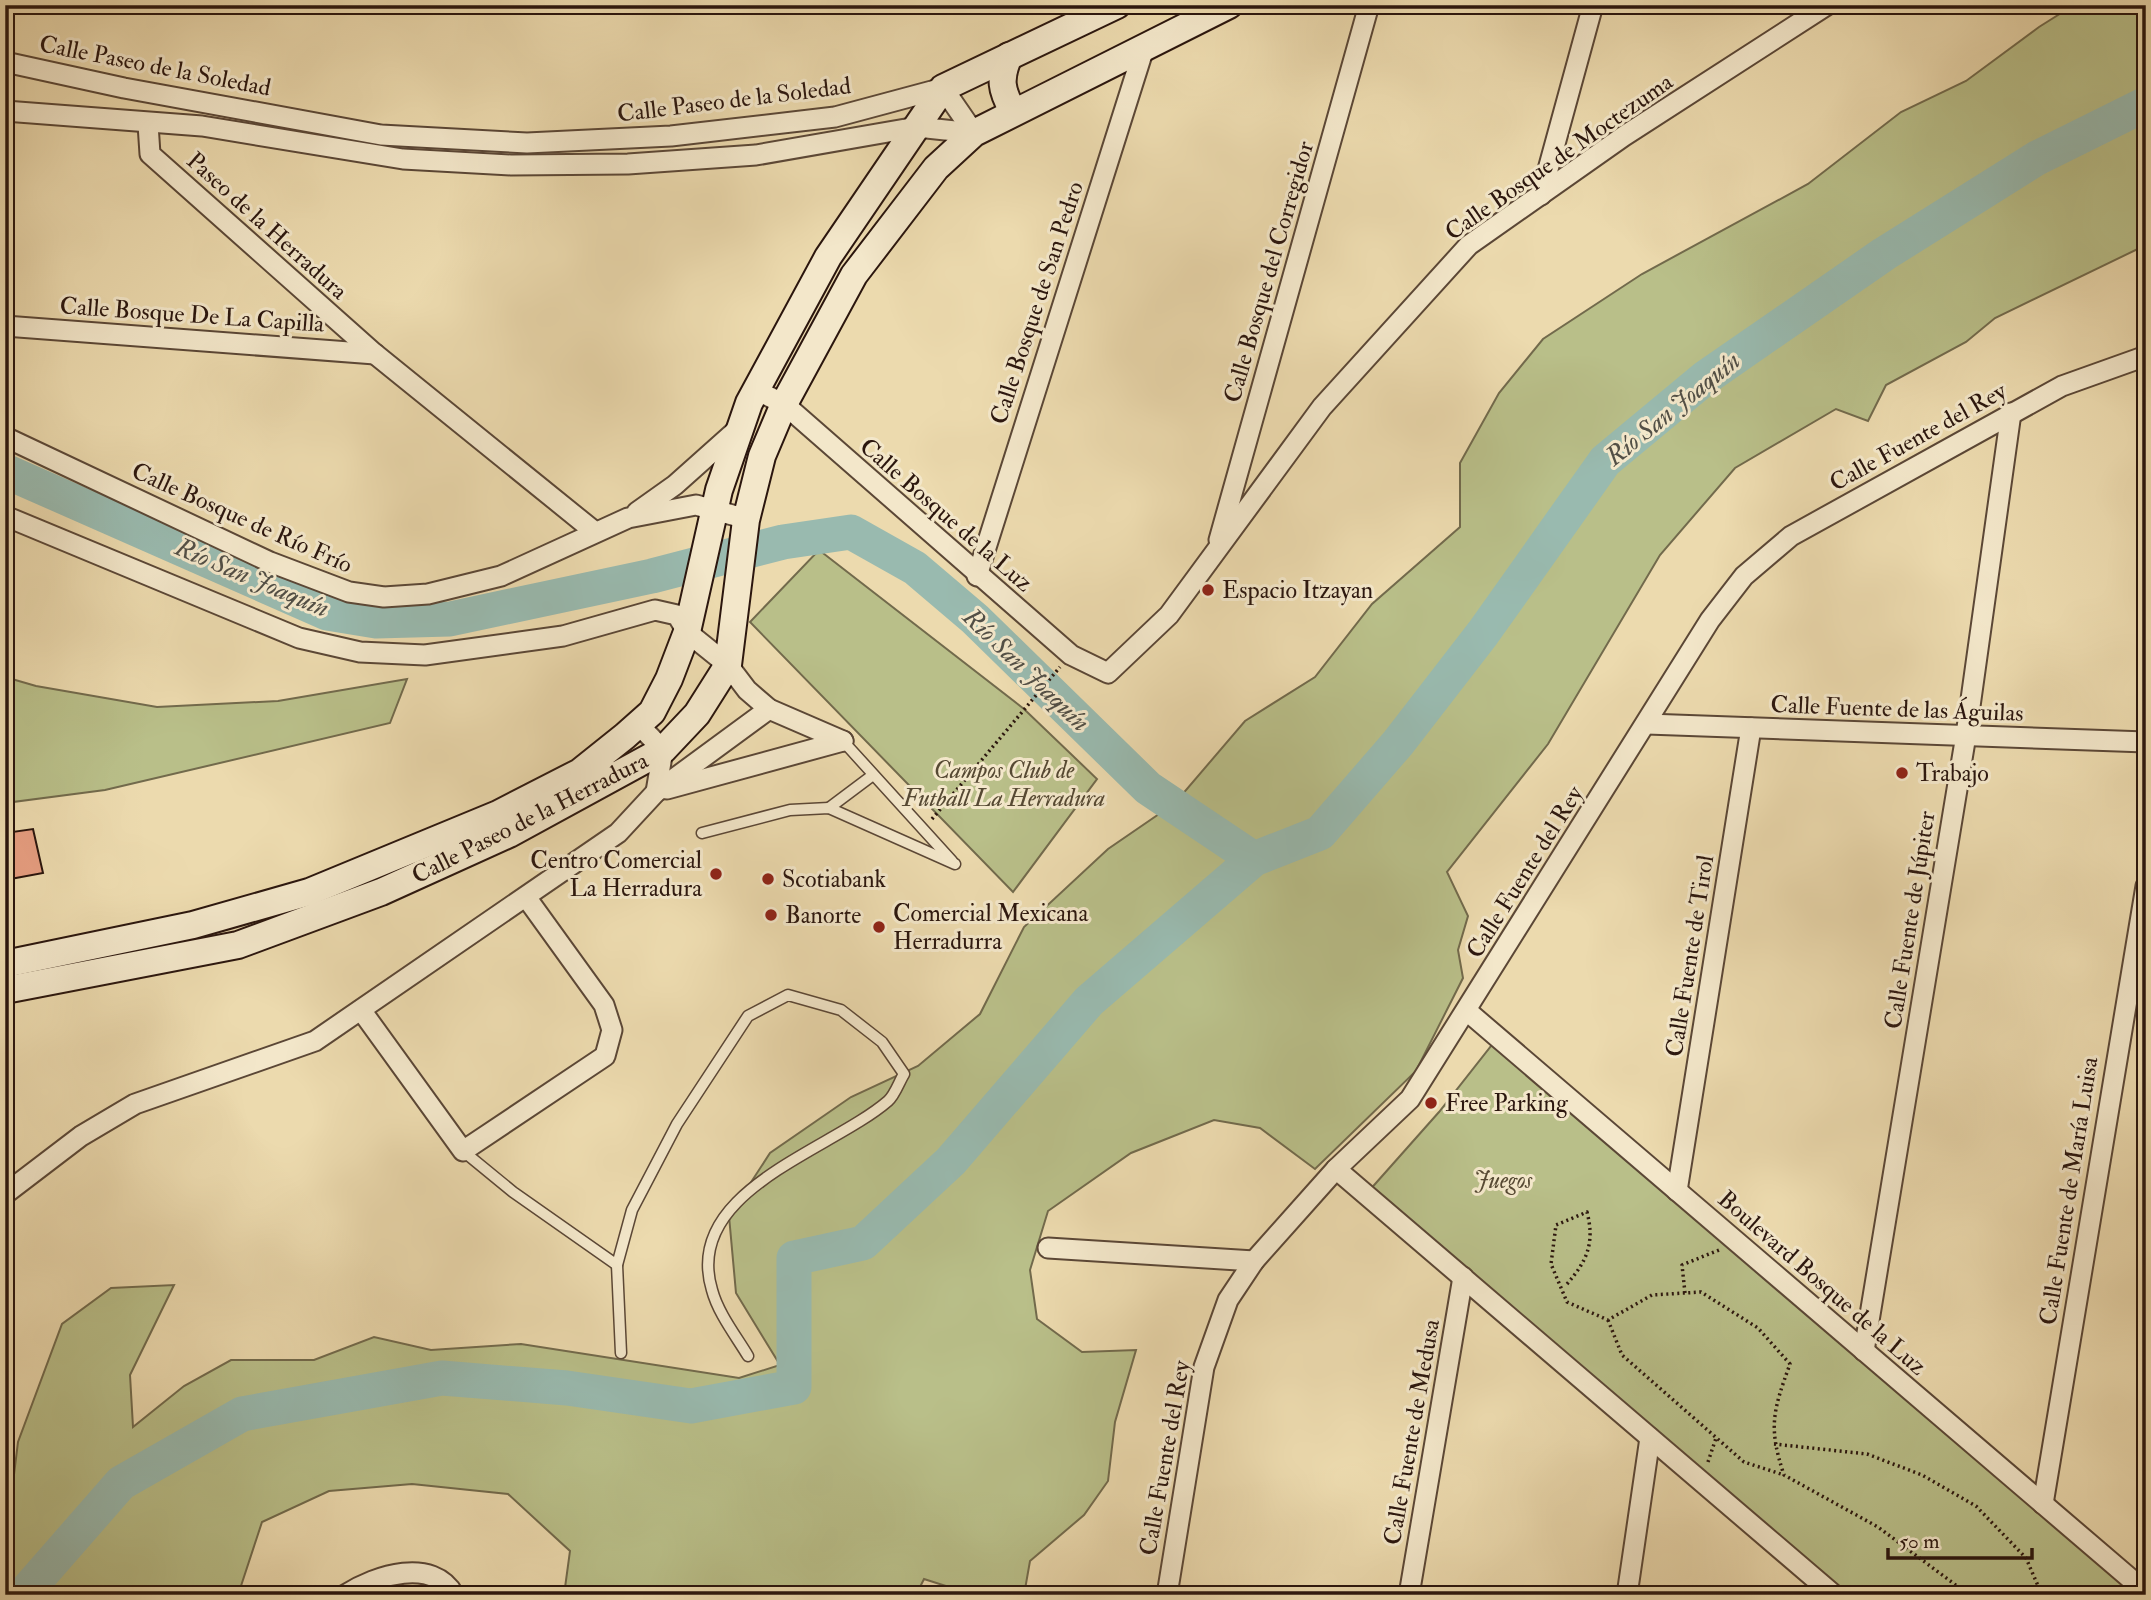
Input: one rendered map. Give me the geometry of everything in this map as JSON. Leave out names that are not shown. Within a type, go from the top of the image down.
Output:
[{"type":"main road","name":"Calle Paseo de la Herradura","points":[[5,990],[238,945],[381,892],[496,840],[663,750],[698,714],[728,666],[747,519],[762,456],[784,404],[854,275],[936,168],[974,133],[1013,111],[1229,5]]},
{"type":"main road","points":[[943,88],[1105,7]]},
{"type":"main road","points":[[1009,57],[1001,80],[1002,91],[1013,111]]},
{"type":"main road","name":"Calle Paseo de la Herradura","points":[[5,964],[193,925],[309,892],[498,814],[580,772],[652,712],[687,632],[715,511],[741,426],[756,390],[828,257],[943,88]]},
{"type":"street","name":"Calle Bosque del Corregidor","points":[[1215,553],[1369,5]]},
{"type":"street","points":[[1541,195],[1593,5]]},
{"type":"street","name":"Calle Bosque de Moctezuma","points":[[1108,673],[1169,615],[1322,407],[1469,245],[1624,136],[1827,5]]},
{"type":"street","name":"Calle Bosque de San Pedro","points":[[977,576],[1145,45]]},
{"type":"street","name":"Calle Paseo de la Soledad","points":[[5,62],[124,88],[296,117],[381,135],[527,143],[671,136],[835,117],[943,88]]},
{"type":"street","points":[[943,88],[974,133]]},
{"type":"street","name":"Calle Paseo de la Soledad","points":[[5,111],[148,124],[202,126],[403,159],[511,165],[628,164],[756,155],[918,127],[974,133]]},
{"type":"street","name":"Calle Paseo de la Soledad","points":[[295,142],[296,117]]},
{"type":"street","name":"Paseo de la Herradura","points":[[148,124],[150,154],[375,354]]},
{"type":"street","name":"Calle Bosque De La Capilla","points":[[5,326],[375,354]]},
{"type":"street","points":[[375,354],[595,532]]},
{"type":"street","name":"Calle Fuente del Rey","points":[[1167,1595],[1204,1367],[1228,1300],[1254,1261],[1336,1169],[1410,1099],[1710,620],[1744,576],[1791,536],[2011,413],[2062,386],[2146,356]]},
{"type":"street","name":"Calle Bosque de la Luz","points":[[756,390],[784,404],[977,576],[1071,655],[1108,673]]},
{"type":"street","name":"Calle Fuente de Júpiter","points":[[1864,1351],[1965,735],[2011,413]]},
{"type":"street","name":"Calle Paseo de la Herradura","points":[[628,518],[675,485],[741,426]]},
{"type":"street","name":"Calle Bosque de Río Frío","points":[[5,437],[270,562],[349,592],[384,597],[428,594],[501,576],[628,518],[685,506],[747,519]]},
{"type":"street","points":[[5,516],[299,638],[360,652],[425,655],[563,636],[655,610],[677,615],[687,632],[728,666],[747,690],[769,709],[844,741]]},
{"type":"street","points":[[5,1194],[81,1136],[135,1104],[315,1041],[618,833],[656,792],[769,709]]},
{"type":"street","points":[[638,724],[663,750],[656,792]]},
{"type":"street","name":"Calle Fuente de las Águilas","points":[[1647,724],[2146,742]]},
{"type":"street","name":"Calle Fuente de Tirol","points":[[1677,1191],[1751,728]]},
{"type":"street","points":[[656,792],[844,741]]},
{"type":"street","name":"Calle Fuente de María Luisa","points":[[2043,1504],[2139,960],[2146,886]]},
{"type":"street","points":[[361,1010],[463,1151],[605,1056],[612,1030],[604,1005],[526,897]]},
{"type":"street","name":"Boulevard Bosque de la Luz","points":[[1467,1011],[2146,1592]]},
{"type":"street","points":[[1336,1169],[1828,1592]]},
{"type":"street","points":[[1048,1248],[1254,1261]]},
{"type":"street","name":"Calle Fuente de Medusa","points":[[1409,1595],[1463,1277]]},
{"type":"street","points":[[1627,1595],[1650,1438]]},
{"type":"street","points":[[345,1595],[402,1573],[425,1572],[447,1582],[454,1595]]},
{"type":"lane","points":[[702,833],[790,810],[829,808],[955,864],[844,741]]},
{"type":"lane","points":[[829,808],[873,775]]},
{"type":"lane","points":[[621,1353],[617,1265],[632,1210],[677,1124],[748,1017],[788,995],[841,1010],[882,1042],[904,1073],[890,1100],[748,1190],[723,1216],[708,1252],[712,1290],[748,1356]]},
{"type":"lane","points":[[463,1151],[513,1192],[617,1265]]},
{"type":"path","points":[[923,830],[1056,671]]},
{"type":"path","points":[[1567,1284],[1582,1266],[1592,1233],[1587,1212],[1556,1225],[1551,1264],[1567,1302],[1608,1320],[1622,1355],[1744,1462],[1784,1475],[1878,1527],[1969,1595]]},
{"type":"path","points":[[1685,1293],[1682,1265],[1737,1243]]},
{"type":"path","points":[[1608,1320],[1652,1294],[1701,1292],[1759,1328],[1790,1364],[1774,1408],[1774,1444],[1784,1475]]},
{"type":"path","points":[[1774,1444],[1867,1454],[1922,1475],[1976,1506],[2026,1558],[2042,1595]]},
{"type":"green space","points":[[2074,5],[2146,5],[2146,245],[1995,318],[1966,342],[1886,385],[1868,421],[1836,409],[1735,468],[1660,555],[1548,744],[1447,872],[1468,916],[1458,950],[1463,978],[1416,1071],[1315,1169],[1260,1128],[1214,1120],[1131,1153],[1048,1211],[1030,1270],[1037,1319],[1082,1352],[1136,1350],[1115,1422],[1108,1481],[1084,1515],[1030,1561],[1024,1595],[974,1595],[924,1579],[916,1595],[564,1595],[570,1551],[508,1494],[412,1484],[329,1491],[262,1522],[238,1595],[5,1595],[5,1521],[10,1507],[18,1442],[62,1324],[111,1288],[174,1285],[130,1375],[133,1427],[184,1386],[231,1360],[314,1360],[374,1337],[431,1350],[521,1344],[739,1378],[780,1365],[736,1293],[729,1216],[770,1153],[851,1097],[918,1066],[980,1014],[1024,927],[1108,849],[1175,803],[1245,721],[1315,677],[1372,604],[1460,527],[1460,463],[1499,393],[1543,339],[1642,274],[1808,184],[1901,112],[1966,81],[2039,27]]},
{"type":"green space","name":"Campos Club de Futball La Herradura","points":[[819,550],[1024,709],[1097,779],[1013,892],[750,622]]},
{"type":"green space","points":[[5,677],[36,686],[157,707],[278,701],[407,679],[390,723],[105,790],[5,803]]},
{"type":"green space","name":"Juegos","points":[[1495,1041],[2142,1595],[1838,1595],[1368,1192],[1439,1112]]},
{"type":"building","points":[[33,829],[43,873],[5,880],[5,833]]},
{"type":"waterway","points":[[23,1595],[121,1483],[242,1414],[442,1378],[567,1388],[691,1406],[794,1387],[794,1258],[863,1243],[951,1161],[1089,1001],[1254,859],[1320,833],[1398,743],[1483,633],[1605,461],[1705,378],[1884,254],[2037,158],[2146,104]]},
{"type":"waterway","name":"Río San Joaquín","points":[[5,471],[327,613],[376,621],[450,619],[652,576],[783,542],[851,532],[915,568],[975,619],[1148,788],[1254,859]]},
{"type":"place","name":"Espacio Itzayan","points":[[1208,590]]},
{"type":"place","name":"Trabajo","points":[[1902,773]]},
{"type":"place","name":"Centro Comercial La Herradura","points":[[716,874]]},
{"type":"place","name":"Scotiabank","points":[[768,879]]},
{"type":"place","name":"Banorte","points":[[771,915]]},
{"type":"place","name":"Comercial Mexicana Herradurra","points":[[879,927]]},
{"type":"place","name":"Free Parking","points":[[1431,1103]]}]
